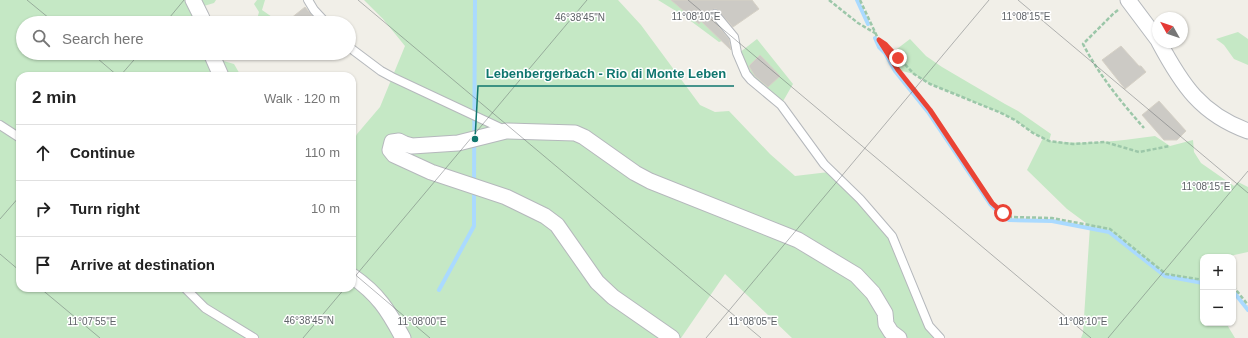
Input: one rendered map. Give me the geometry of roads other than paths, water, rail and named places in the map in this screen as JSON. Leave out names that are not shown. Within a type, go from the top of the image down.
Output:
[{"type":"street","points":[[193,0],[201,16]]},
{"type":"street","points":[[1129,1],[1152,32]]},
{"type":"street","points":[[1163,48],[1174,70],[1183,83],[1203,105],[1221,119],[1248,131]]},
{"type":"street","points":[[215,60],[219,72]]},
{"type":"street","points":[[672,338],[612,297],[597,282],[557,225],[546,216],[506,197],[431,172],[394,155],[390,150],[392,142],[399,141],[412,146],[458,143],[506,131],[575,133],[584,137],[634,173],[650,181],[798,240],[856,276],[873,293],[884,313],[886,324],[891,332],[897,337]]},
{"type":"street","points":[[356,279],[365,285],[383,304],[402,338]]},
{"type":"lane","points":[[308,0],[320,16]]},
{"type":"lane","points":[[715,14],[734,38],[737,52],[746,74],[781,105],[824,164],[860,199],[892,236],[929,326],[940,338]]},
{"type":"lane","points":[[356,53],[381,71],[409,86],[506,131]]},
{"type":"lane","points":[[0,125],[16,135]]},
{"type":"lane","points":[[189,292],[205,308],[254,338]]},
{"type":"waterway","points":[[474,183],[475,0]]},
{"type":"waterway","points":[[857,0],[868,24]]},
{"type":"waterway","points":[[875,38],[879,47],[885,53],[895,71],[928,112],[990,204],[1002,216],[1009,220],[1052,221],[1109,232],[1165,276],[1200,282]]},
{"type":"waterway","points":[[439,290],[474,226],[474,189]]},
{"type":"waterway","points":[[1236,295],[1248,310]]},
{"type":"place","name":"Lebenbergerbach - Rio di Monte Leben","points":[[475,139]]}]
